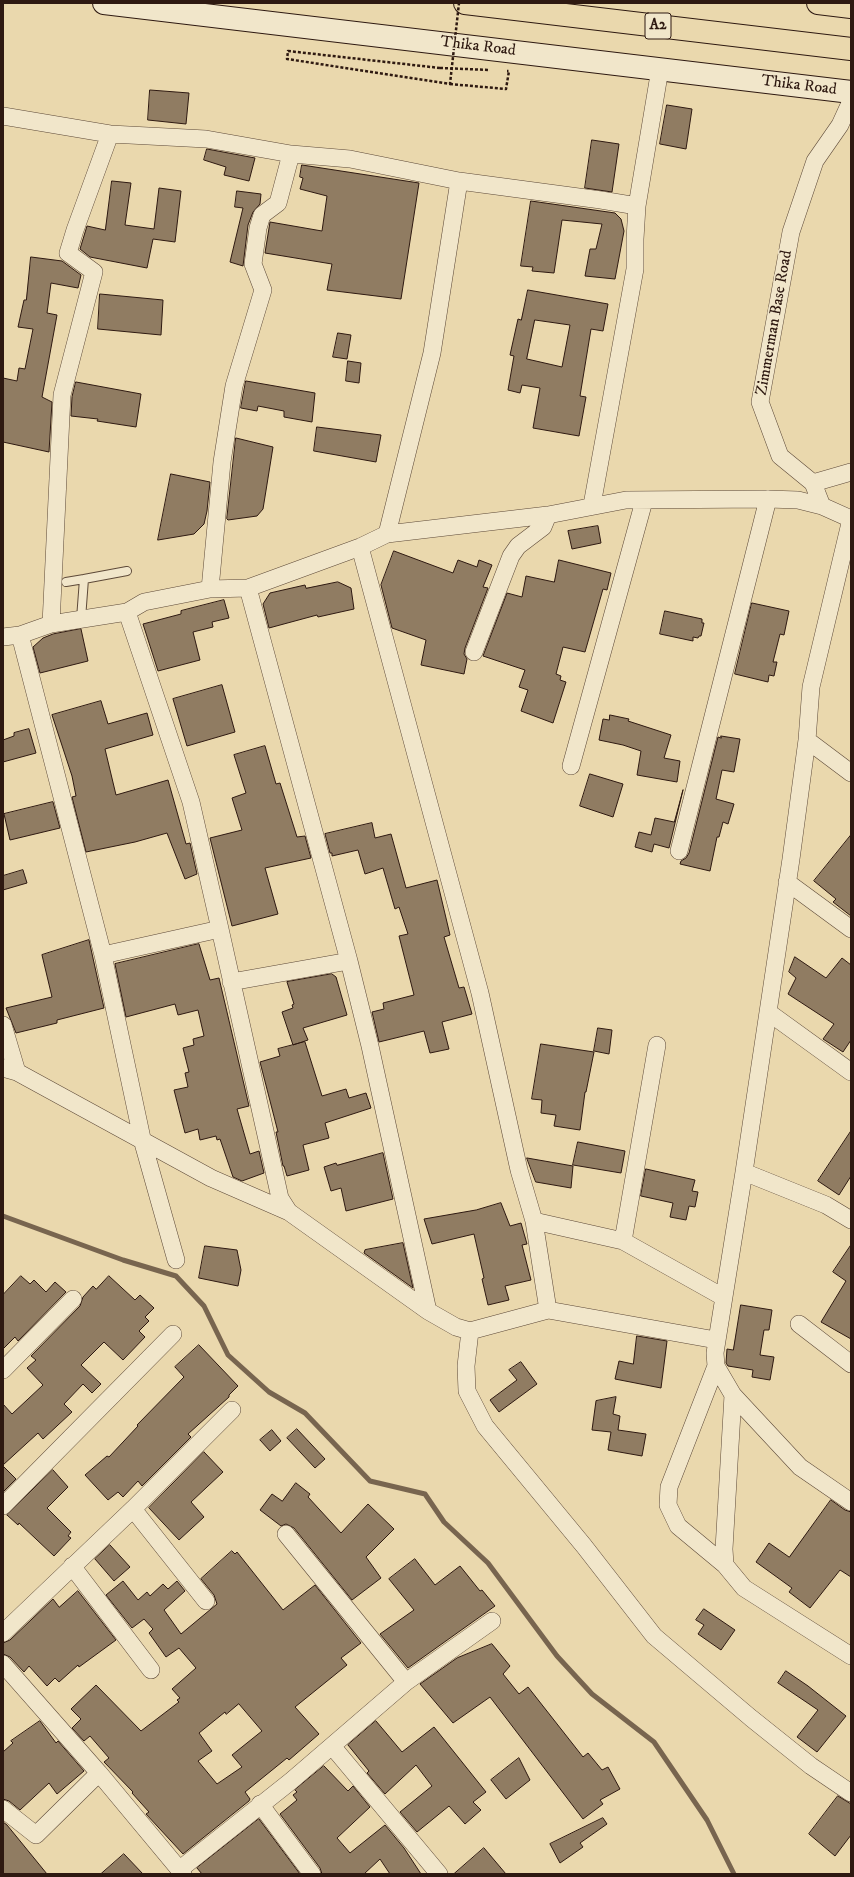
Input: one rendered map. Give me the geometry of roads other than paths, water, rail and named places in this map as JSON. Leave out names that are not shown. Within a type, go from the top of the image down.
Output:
[{"type":"highway","name":"A2","points":[[465,3],[851,49]]},
{"type":"highway","points":[[818,3],[851,7]]},
{"type":"main road","name":"Thika Road","points":[[104,3],[851,92]]},
{"type":"street","points":[[592,505],[636,269],[635,239],[637,206],[660,69]]},
{"type":"street","name":"Zimmerman Base Road","points":[[822,506],[813,483],[780,456],[760,402],[791,232],[815,161],[840,125],[851,101]]},
{"type":"street","points":[[3,116],[110,134],[206,139],[291,154],[350,159],[459,181],[637,206]]},
{"type":"street","points":[[51,624],[62,395],[94,272],[68,253],[74,230],[110,134]]},
{"type":"street","points":[[210,589],[222,462],[234,386],[263,290],[253,264],[258,228],[262,216],[278,203],[291,154]]},
{"type":"street","points":[[387,534],[432,353],[459,181]]},
{"type":"street","points":[[813,483],[851,472]]},
{"type":"street","points":[[679,851],[768,499]]},
{"type":"street","points":[[3,637],[20,635],[51,624],[127,612],[144,602],[210,589],[248,588],[360,547],[387,534],[548,515],[592,505],[626,500],[798,500],[822,506],[851,519],[811,687],[808,740],[744,1172],[715,1353],[716,1366],[732,1395],[800,1467],[851,1502]]},
{"type":"street","points":[[571,766],[644,501]]},
{"type":"street","points":[[474,652],[511,556],[518,546],[543,526],[548,515]]},
{"type":"street","points":[[360,547],[480,993],[519,1170],[534,1221],[548,1310]]},
{"type":"street","points":[[248,588],[349,961],[370,1046],[428,1311]]},
{"type":"street","points":[[127,612],[191,802],[280,1198],[289,1212]]},
{"type":"street","points":[[20,635],[103,955],[144,1143],[176,1260]]},
{"type":"street","points":[[808,740],[851,774]]},
{"type":"street","points":[[787,882],[851,929]]},
{"type":"street","points":[[103,955],[220,928]]},
{"type":"street","points":[[231,982],[349,961]]},
{"type":"street","points":[[768,1012],[851,1072]]},
{"type":"street","points":[[3,1025],[10,1070],[211,1178],[289,1212],[428,1311],[456,1327],[470,1331],[548,1310],[716,1340]]},
{"type":"street","points":[[623,1241],[657,1045]]},
{"type":"street","points":[[744,1172],[826,1205],[851,1220]]},
{"type":"street","points":[[534,1221],[623,1241],[723,1297]]},
{"type":"street","points":[[3,1370],[74,1299]]},
{"type":"street","points":[[799,1324],[851,1364]]},
{"type":"street","points":[[470,1331],[466,1366],[467,1391],[485,1426],[584,1546],[654,1636],[751,1718],[811,1766],[851,1793]]},
{"type":"street","points":[[3,1506],[173,1334]]},
{"type":"street","points":[[716,1366],[669,1487],[668,1505],[678,1526],[725,1565],[744,1588],[851,1656]]},
{"type":"street","points":[[725,1565],[724,1549],[732,1395]]},
{"type":"street","points":[[3,1633],[133,1509],[232,1410]]},
{"type":"street","points":[[133,1509],[206,1601]]},
{"type":"street","points":[[286,1534],[406,1682]]},
{"type":"street","points":[[72,1566],[151,1670]]},
{"type":"street","points":[[3,1664],[99,1773],[181,1872],[406,1682],[492,1621]]},
{"type":"street","points":[[332,1746],[439,1874]]},
{"type":"street","points":[[3,1809],[36,1835],[99,1773]]},
{"type":"street","points":[[260,1804],[312,1874]]},
{"type":"lane","points":[[66,582],[127,571]]},
{"type":"lane","points":[[81,620],[84,579]]},
{"type":"waterway","points":[[3,1216],[123,1260],[176,1276],[204,1306],[228,1355],[269,1392],[305,1413],[370,1481],[425,1494],[444,1522],[488,1563],[557,1656],[592,1694],[654,1742],[707,1820],[734,1874]]}]
